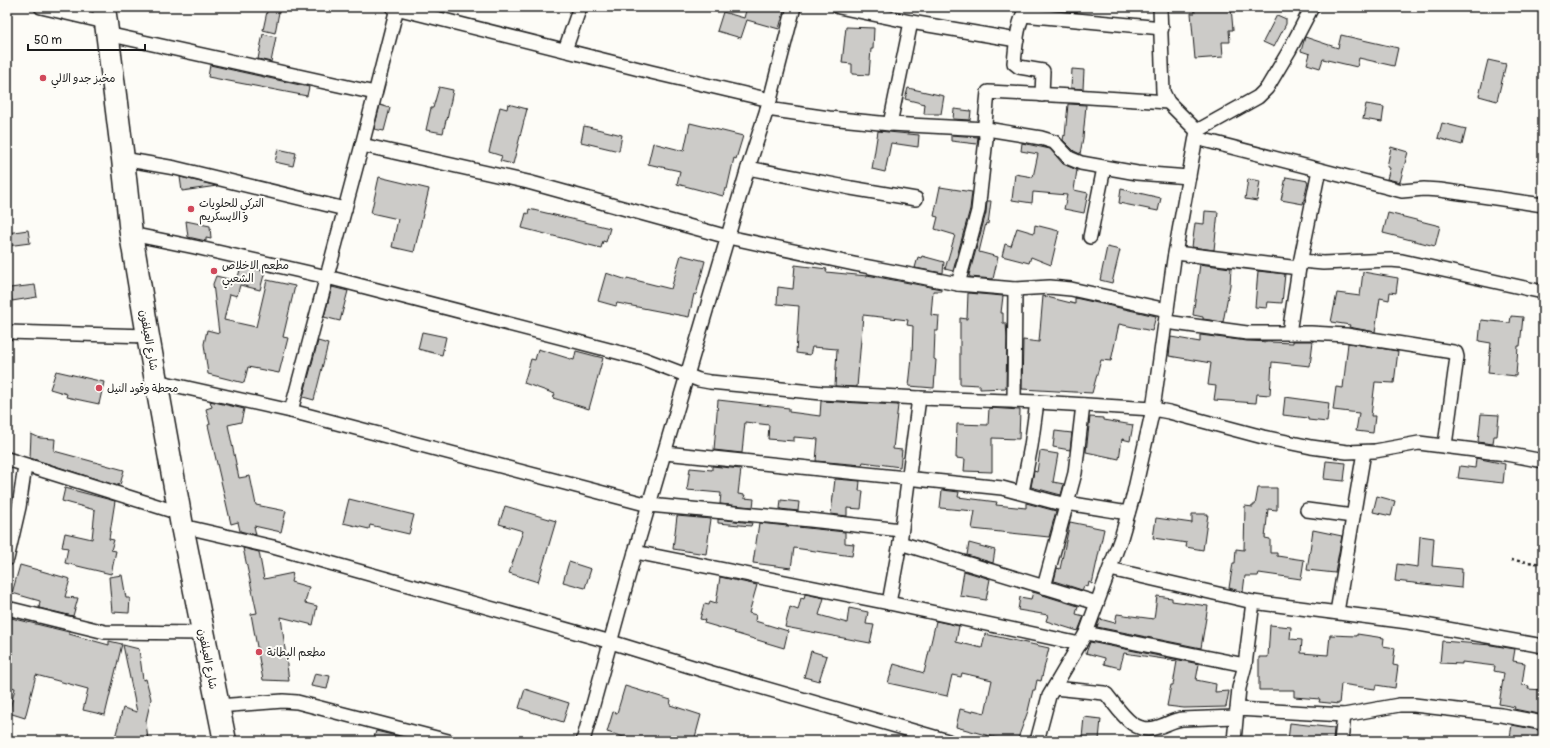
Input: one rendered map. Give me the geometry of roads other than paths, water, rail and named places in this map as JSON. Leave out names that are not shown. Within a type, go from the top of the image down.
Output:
[{"type":"highway","name":"شارع العيلفون","points":[[105,21],[131,234],[180,520],[225,741]]},
{"type":"street","points":[[41,7],[105,21],[375,93]]},
{"type":"street","points":[[565,50],[580,7]]},
{"type":"street","points":[[583,741],[635,552],[748,168],[769,104],[794,7]]},
{"type":"street","points":[[839,7],[911,22],[1017,40]]},
{"type":"street","points":[[1160,7],[1162,28],[1162,88],[1168,102],[1197,135],[1319,170],[1402,191],[1424,189],[1440,190],[1543,205]]},
{"type":"street","points":[[1037,741],[1045,707],[1054,688],[1083,639],[1110,569],[1128,513],[1153,409],[1176,253],[1197,135],[1258,97],[1267,88],[1289,51],[1312,7]]},
{"type":"street","points":[[291,411],[362,145],[395,8],[829,118],[890,124],[987,128],[1041,138],[1054,142],[1063,153],[1074,161],[1104,168],[1137,173],[1189,177]]},
{"type":"street","points":[[1042,94],[1043,71],[1019,67],[1014,63],[1017,40],[1025,11],[1162,28]]},
{"type":"street","points":[[890,124],[911,22]]},
{"type":"street","points":[[958,284],[978,211],[987,128],[985,123],[988,92],[1168,102]]},
{"type":"street","points":[[362,145],[528,182],[728,237],[854,264],[958,284],[1015,289],[1050,287],[1071,289],[1166,316],[1247,334],[1289,333],[1346,335],[1453,352],[1456,353],[1444,445]]},
{"type":"street","points":[[123,159],[175,168],[345,209]]},
{"type":"street","points":[[748,168],[916,199]]},
{"type":"street","points":[[1090,237],[1104,168]]},
{"type":"street","points":[[1289,333],[1300,264],[1319,170]]},
{"type":"street","points":[[131,234],[327,277],[644,359],[700,380],[723,384],[822,393],[1037,402],[1153,409],[1289,443],[1347,452],[1364,452],[1420,443],[1506,454],[1543,461]]},
{"type":"street","points":[[1176,253],[1300,264],[1402,260],[1543,292]]},
{"type":"street","points":[[1014,401],[1015,289]]},
{"type":"street","points":[[7,332],[148,336]]},
{"type":"street","points":[[156,381],[291,411],[649,505],[810,520],[900,537],[1044,587],[1097,603]]},
{"type":"street","points":[[889,603],[900,537],[919,398]]},
{"type":"street","points":[[1022,492],[1031,446],[1037,402]]},
{"type":"street","points":[[1044,587],[1076,469],[1083,405]]},
{"type":"street","points":[[1337,612],[1364,452]]},
{"type":"street","points":[[665,453],[1002,488],[1022,492],[1058,503],[1128,513]]},
{"type":"street","points":[[7,459],[180,520],[611,642],[719,675],[948,741]]},
{"type":"street","points":[[7,559],[19,507],[24,466]]},
{"type":"street","points":[[1307,510],[1353,516]]},
{"type":"street","points":[[635,552],[889,603],[1083,639],[1245,665]]},
{"type":"street","points":[[1110,569],[1253,602],[1408,622],[1543,646]]},
{"type":"street","points":[[1234,741],[1239,688],[1245,665],[1253,602]]},
{"type":"street","points":[[7,608],[105,632],[203,633]]},
{"type":"street","points":[[1054,688],[1104,693],[1108,695],[1130,723],[1145,728],[1160,727],[1176,719],[1236,713],[1344,716],[1399,705],[1414,705],[1501,715],[1543,723]]},
{"type":"street","points":[[218,706],[283,701],[297,702],[448,741]]},
{"type":"street","points":[[1341,741],[1344,716]]},
{"type":"place","name":"مخبز جدو الالي","points":[[43,78]]},
{"type":"place","name":"التركي للحلويات و الايسكريم","points":[[191,209]]},
{"type":"place","name":"مطعم الاخلاص الشعبي","points":[[214,271]]},
{"type":"place","name":"محطة وقود النيل","points":[[99,388]]},
{"type":"place","name":"مطعم البطانة","points":[[259,652]]}]
